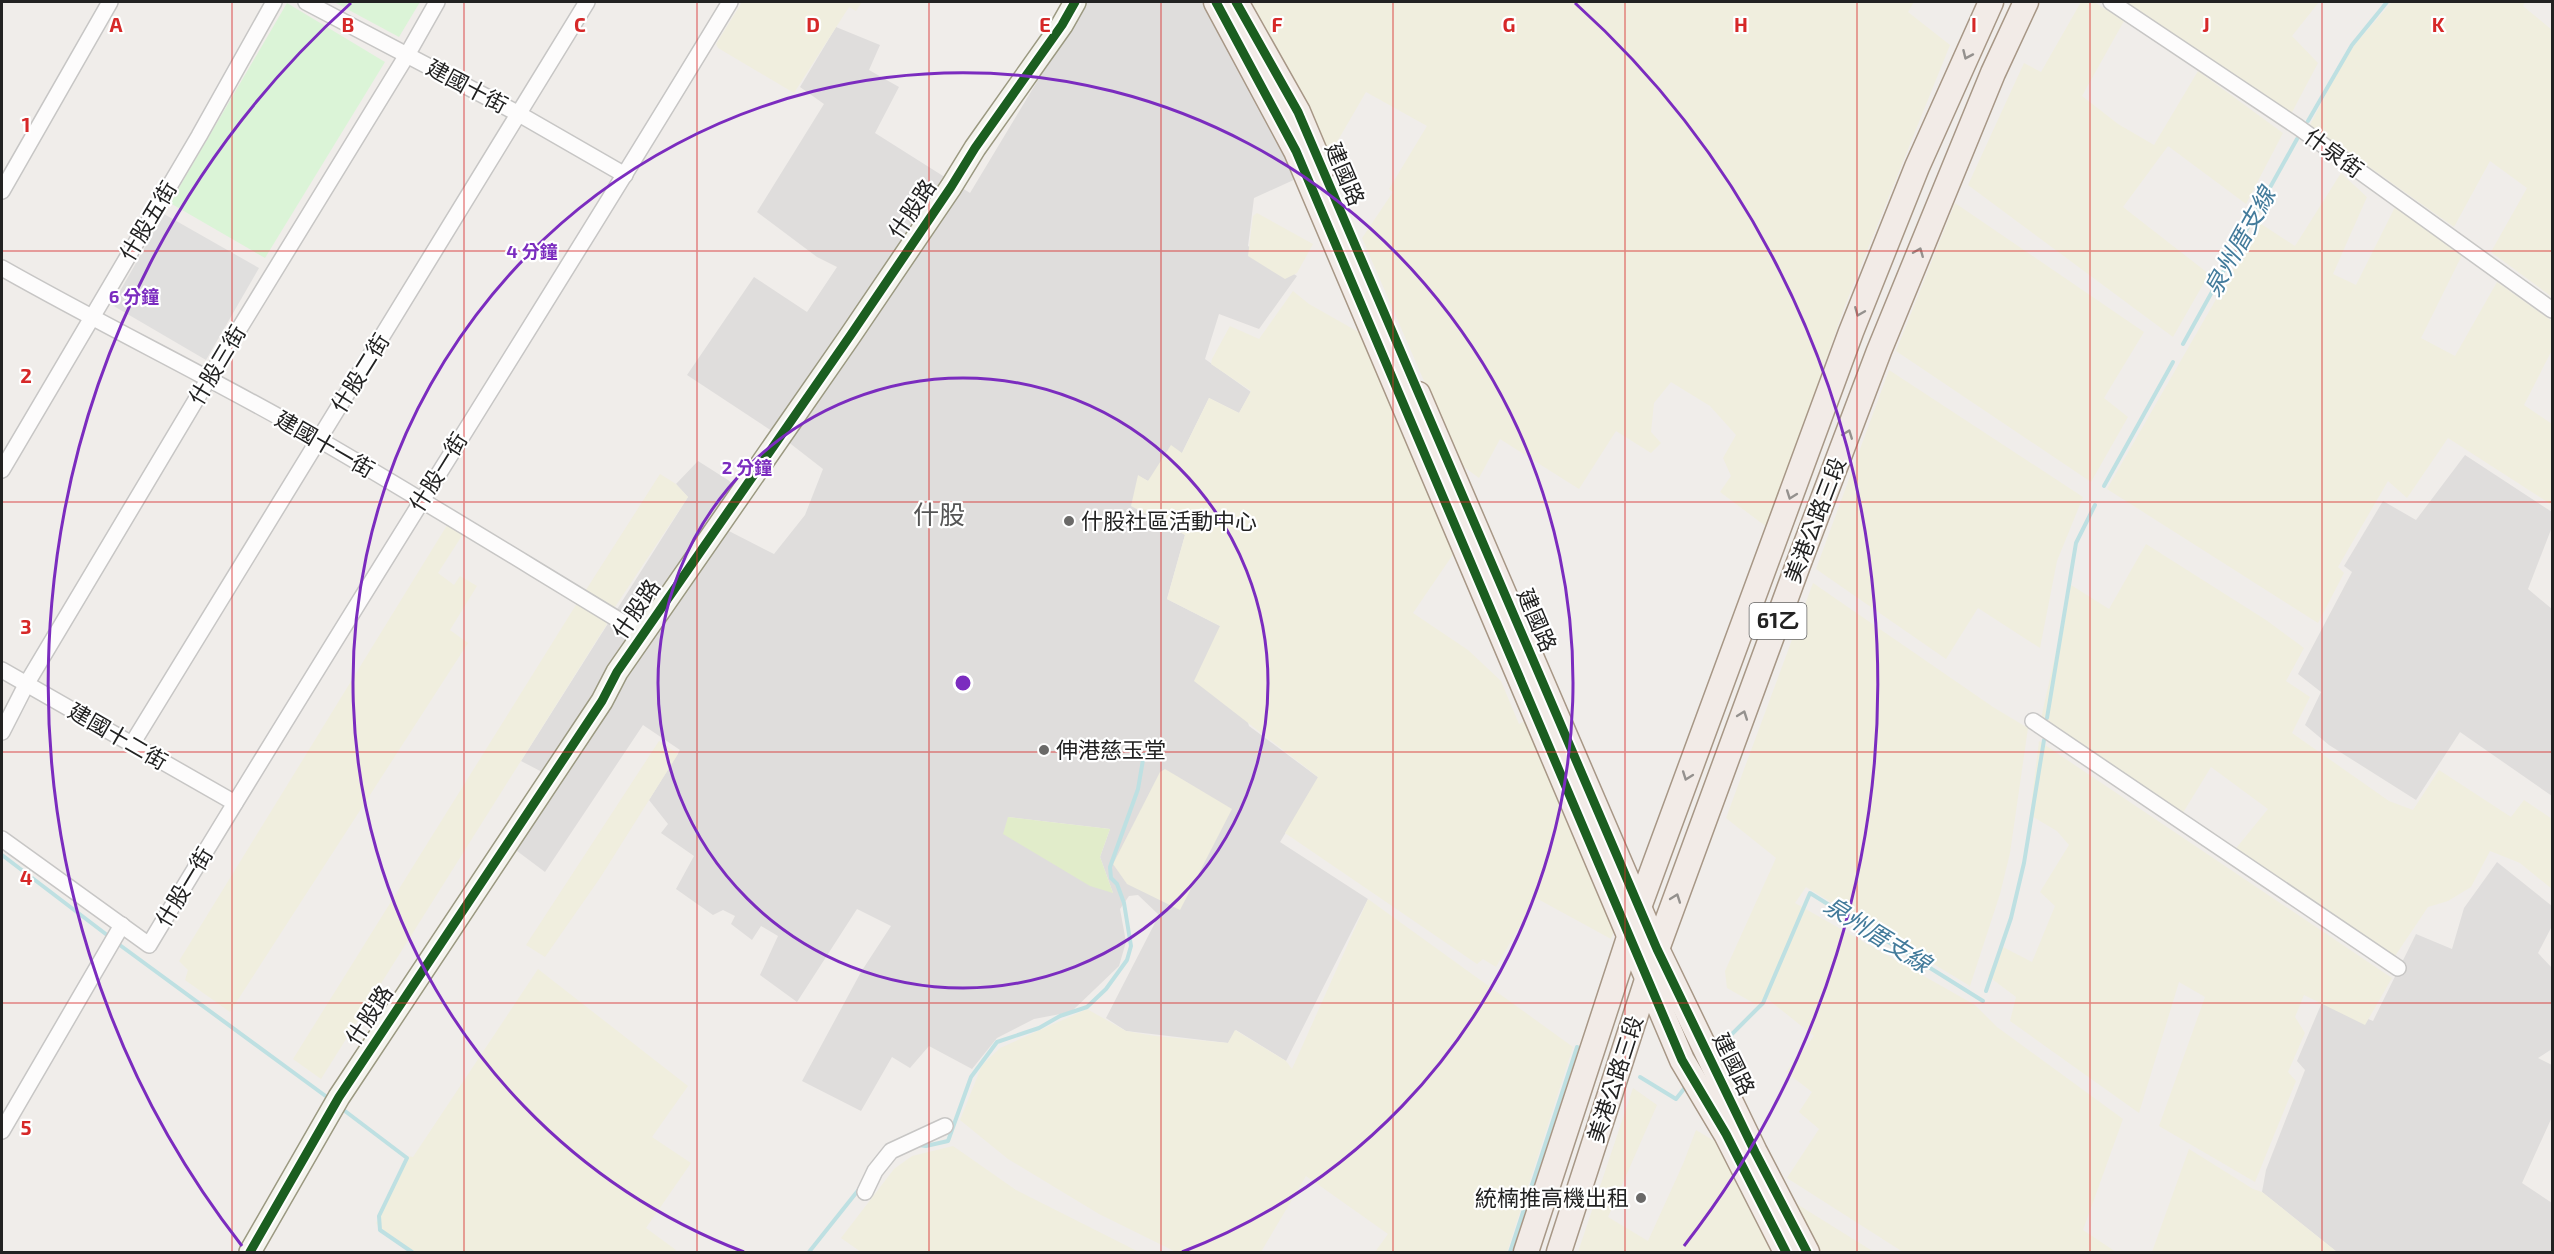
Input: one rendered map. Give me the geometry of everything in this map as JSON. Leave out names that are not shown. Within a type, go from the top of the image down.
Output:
[{"type":"main road","name":"建國路","points":[[1216,2],[1296,150],[1640,907],[1657,950],[1755,1152],[1807,1252]]},
{"type":"main road","name":"建國路","points":[[1236,2],[1298,112],[1437,461],[1682,1060],[1726,1134],[1786,1252]]},
{"type":"main road","name":"美港公路三段","points":[[1526,1252],[1630,935],[1851,332],[1917,167],[1991,2]]},
{"type":"main road","name":"美港公路三段","points":[[1559,1252],[1657,950],[1880,351],[1993,73],[2026,2]]},
{"type":"street","points":[[2,191],[110,2]]},
{"type":"street","name":"什股五街","points":[[2,470],[199,136],[274,2]]},
{"type":"street","name":"建國十街","points":[[306,2],[519,114],[625,175]]},
{"type":"street","name":"什股三街","points":[[2,732],[27,683],[437,2]]},
{"type":"street","name":"什股二街","points":[[132,744],[587,2]]},
{"type":"street","name":"什股一街","points":[[122,925],[150,945],[420,501],[625,175],[730,2]]},
{"type":"street","name":"什股路","points":[[250,1252],[339,1097],[602,701],[617,672],[642,634],[850,336],[975,148],[1062,25],[1075,2]]},
{"type":"street","name":"什泉街","points":[[2111,2],[2298,127],[2553,310]]},
{"type":"street","name":"建國十一街","points":[[2,268],[319,439],[642,634]]},
{"type":"street","name":"建國十二街","points":[[2,670],[235,802]]},
{"type":"street","points":[[2033,721],[2398,968]]},
{"type":"street","points":[[2,839],[122,925],[2,1131]]},
{"type":"street","points":[[866,1192],[875,1171],[891,1150],[945,1126]]},
{"type":"shaded area","points":[[742,2],[862,2],[856,11],[849,7],[794,93],[718,48],[716,44]]},
{"type":"shaded area","points":[[1085,2],[1203,2],[1298,178],[1254,198],[1248,246],[1297,276],[1259,329],[1219,314],[1205,359],[1251,392],[1239,413],[1209,398],[1182,453],[1148,481],[1138,476],[1185,535],[1167,599],[1220,626],[1249,726],[1319,778],[1280,842],[1368,899],[1286,1061],[1236,1030],[1228,1043],[1126,1031],[1106,1018],[1159,915],[1138,895],[1129,896],[1120,909],[1126,942],[1119,966],[1071,1012],[1034,1019],[997,1038],[972,1069],[929,1046],[910,1068],[892,1057],[861,1111],[802,1081],[861,972],[891,926],[857,909],[797,1002],[760,975],[778,936],[761,926],[752,940],[731,924],[735,916],[723,910],[713,915],[676,889],[694,856],[661,833],[668,824],[649,800],[680,750],[643,725],[545,872],[501,839],[544,773],[521,761],[688,497],[676,484],[698,461],[728,480],[743,493],[725,529],[774,554],[805,515],[823,469],[787,441],[687,375],[754,277],[807,312],[837,267],[817,257],[757,212],[824,104],[800,87],[836,27],[880,45],[869,70],[899,87],[875,133],[970,193]],"holes":[[[1008,817],[1110,829],[1100,857],[1113,893]]]},
{"type":"shaded area","points":[[1248,2],[1914,2],[1908,12],[1950,45],[1844,308],[1768,528],[1720,492],[1731,476],[1723,458],[1736,435],[1710,406],[1671,382],[1654,403],[1651,432],[1661,443],[1651,453],[1616,431],[1579,489],[1500,439],[1479,478],[1460,464],[1362,238],[1393,192],[1389,189],[1427,126],[1366,92],[1330,154]]},
{"type":"shaded area","points":[[2081,2],[2094,2],[2124,21],[2082,96],[2118,124],[2154,145],[2198,71],[2283,133],[2246,204],[2168,146],[2123,207],[2209,274],[2173,337],[1968,185],[2024,63],[2041,72]]},
{"type":"shaded area","points":[[2121,2],[2319,2],[2292,36],[2318,63],[2289,118]]},
{"type":"shaded area","points":[[2392,2],[2525,2],[2523,6],[2552,30],[2552,297],[2491,252],[2527,188],[2490,161],[2454,227],[2310,125],[2348,52]]},
{"type":"shaded area","points":[[2341,173],[2367,197],[2333,274],[2356,285],[2395,207],[2464,251],[2421,338],[2455,356],[2497,282],[2552,321],[2552,350],[2524,405],[2552,424],[2552,505],[2448,438],[2407,498],[2388,481],[2338,567],[2344,573],[2318,623],[2107,489],[2258,222],[2295,246]]},
{"type":"shaded area","points":[[1955,203],[2144,332],[2104,398],[2128,417],[2091,482],[1896,351]]},
{"type":"shaded area","points":[[1257,213],[1313,244],[1297,273],[1285,279],[1248,256],[1253,216]]},
{"type":"shaded area","points":[[164,214],[259,268],[206,360],[112,305]]},
{"type":"shaded area","points":[[1293,291],[1309,304],[1362,334],[1454,553],[1413,613],[1468,650],[1501,681],[1519,724],[1527,720],[1615,929],[1611,939],[1536,898],[1496,967],[1483,959],[1477,964],[1285,833],[1318,777],[1194,681],[1220,626],[1167,599],[1185,535],[1131,506],[1138,475],[1148,481],[1171,445],[1182,453],[1209,398],[1239,413],[1251,391],[1211,364],[1212,359],[1230,326],[1259,339]]},
{"type":"shaded area","points":[[1889,370],[2083,497],[2057,561],[2040,648],[1978,608],[1946,659],[1816,569]]},
{"type":"shaded area","points":[[2465,455],[2552,512],[2552,527],[2528,589],[2552,609],[2552,796],[2460,732],[2416,800],[2329,745],[2305,725],[2321,692],[2298,674],[2352,572],[2344,566],[2383,501],[2416,520]]},
{"type":"shaded area","points":[[660,474],[676,484],[688,497],[613,610],[584,593]]},
{"type":"shaded area","points":[[449,522],[465,531],[438,573],[454,585],[460,576],[477,586],[450,630],[468,643],[230,1012],[185,980],[188,970],[179,961]]},
{"type":"shaded area","points":[[2146,544],[2266,620],[2304,648],[2286,681],[2310,697],[2292,733],[2389,801],[2413,810],[2439,770],[2511,817],[2524,800],[2552,819],[2552,889],[2520,863],[2490,851],[2471,887],[2448,901],[2428,907],[2393,959],[2233,852],[2268,809],[2211,767],[2181,816],[2040,723],[2071,585],[2109,609]]},
{"type":"shaded area","points":[[1813,583],[1993,707],[2028,728],[2010,853],[2000,894],[1970,986],[1806,887],[1795,903],[1975,1005],[1997,1027],[2123,1119],[2083,1230],[2116,1252],[1903,1252],[1787,1178],[1819,1129],[1799,1112],[1812,1092],[1786,1072],[1814,1036],[1765,997],[1757,1005],[1727,988],[1725,971],[1776,858],[1726,818]]},
{"type":"shaded area","points":[[579,600],[604,617],[607,624],[321,1079],[293,1059]]},
{"type":"shaded area","points":[[659,741],[678,754],[600,878],[545,957],[526,945]]},
{"type":"shaded area","points":[[2039,741],[2392,978],[2365,1025],[2304,995],[2295,1017],[2305,1033],[2288,1072],[2296,1081],[2255,1182],[2159,1126],[2205,997],[2179,982],[2139,1113],[2010,1021],[2016,997],[1988,976],[2001,946],[2032,962],[2055,906],[2040,892],[2069,845],[2057,831],[2030,815]]},
{"type":"shaded area","points":[[1165,769],[1232,809],[1180,910],[1127,884],[1113,864],[1160,772]]},
{"type":"shaded area","points":[[2497,862],[2552,906],[2552,926],[2538,953],[2552,968],[2552,1049],[2538,1058],[2552,1065],[2552,1117],[2522,1183],[2552,1203],[2552,1252],[2337,1252],[2262,1192],[2266,1170],[2305,1070],[2297,1061],[2323,1000],[2373,1021],[2416,934],[2452,949],[2464,908]]},
{"type":"shaded area","points":[[1368,899],[1573,1047],[1507,1252],[1375,1252],[1388,1234],[1306,1176],[1261,1252],[1176,1252],[1099,1214],[1008,1159],[960,1120],[982,1065],[1000,1048],[1087,1009],[1126,1031],[1155,1036],[1228,1043],[1235,1030],[1286,1061],[1292,1069]]},
{"type":"shaded area","points":[[538,969],[688,1086],[652,1137],[691,1163],[646,1228],[676,1250],[674,1252],[414,1252],[380,1229],[376,1223],[408,1156],[413,1157]]},
{"type":"shaded area","points":[[1633,1088],[1657,1105],[1608,1217],[1648,1241],[1696,1130],[1716,1142],[1771,1252],[1578,1252]]},
{"type":"shaded area","points":[[953,1146],[1016,1190],[1139,1252],[861,1252],[841,1238],[894,1169],[912,1156]]},
{"type":"shaded area","points":[[2189,1149],[2253,1189],[2262,1192],[2337,1252],[2152,1252]]},
{"type":"shaded area","points":[[1792,1201],[1874,1252],[1819,1252]]},
{"type":"green space","points":[[334,2],[420,2],[399,37]]},
{"type":"green space","points":[[287,3],[385,62],[265,258],[170,203]]},
{"type":"green space","points":[[1008,817],[1110,829],[1100,857],[1113,893],[1090,886],[1003,834]]},
{"type":"waterway","name":"泉州厝支線","points":[[2308,121],[2352,45],[2387,2]]},
{"type":"waterway","name":"泉州厝支線","points":[[2183,344],[2297,139]]},
{"type":"waterway","name":"泉州厝支線","points":[[2104,486],[2173,362]]},
{"type":"waterway","name":"泉州厝支線","points":[[2047,718],[2076,543],[2095,505]]},
{"type":"waterway","name":"泉州厝支線","points":[[1986,991],[2011,918],[2024,863],[2044,740]]},
{"type":"waterway","points":[[918,1145],[926,1146],[948,1141],[971,1077],[997,1042],[1039,1028],[1060,1016],[1087,1007],[1106,989],[1127,960],[1131,946],[1124,903],[1117,884],[1111,878],[1110,867],[1138,789],[1144,754]]},
{"type":"waterway","points":[[2,855],[111,938]]},
{"type":"waterway","name":"泉州厝支線","points":[[1715,1051],[1763,1003],[1810,893],[1983,1001]]},
{"type":"waterway","points":[[117,943],[331,1100]]},
{"type":"waterway","name":"泉州厝支線","points":[[1510,1252],[1577,1047],[1582,1050]]},
{"type":"waterway","name":"泉州厝支線","points":[[1640,1077],[1676,1099],[1687,1085]]},
{"type":"waterway","points":[[341,1108],[407,1158],[379,1216],[380,1230],[412,1252]]},
{"type":"waterway","points":[[809,1252],[860,1188]]},
{"type":"cycle path","points":[[250,1252],[339,1097],[602,701],[617,672],[850,336],[975,148],[1062,25],[1075,2]]},
{"type":"cycle path","points":[[1216,2],[1296,151],[1682,1060],[1726,1134],[1786,1252]]},
{"type":"cycle path","points":[[1236,2],[1298,112],[1657,949],[1755,1152],[1807,1252]]},
{"type":"place","name":"什股社區活動中心","points":[[1069,521]]},
{"type":"place","name":"伸港慈玉堂","points":[[1044,750]]},
{"type":"place","name":"統楠推高機出租","points":[[1641,1198]]},
{"type":"district","name":"什股","points":[[939,515]]}]
